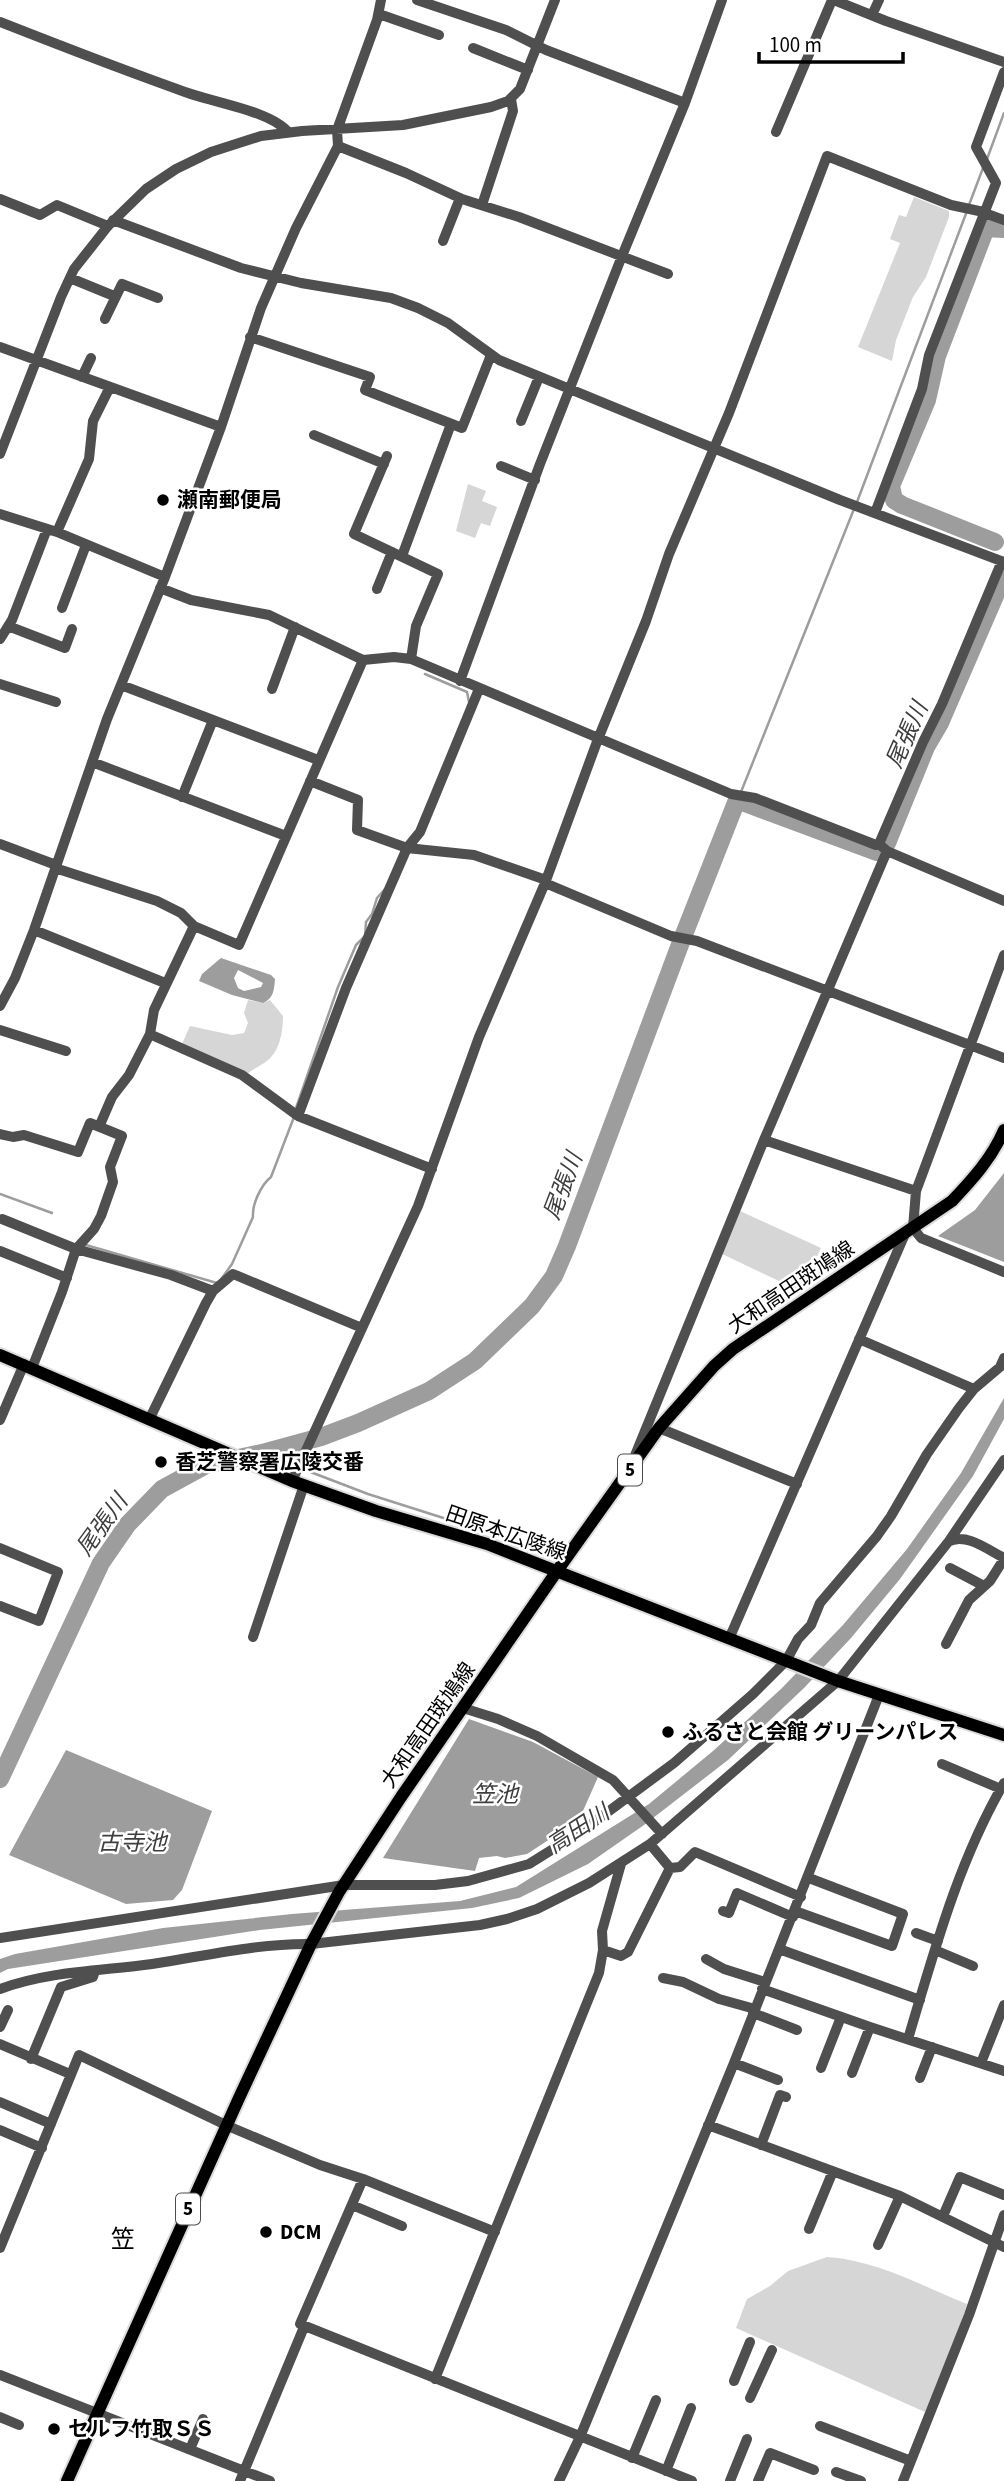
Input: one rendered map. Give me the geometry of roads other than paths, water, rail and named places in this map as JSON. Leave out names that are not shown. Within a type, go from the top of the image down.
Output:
[{"type":"main road","name":"大和高田斑鳩線","points":[[67,2481],[313,1942],[341,1888],[557,1571],[659,1428],[714,1366],[733,1349],[951,1201],[978,1174],[999,1143],[1004,1130]]},
{"type":"main road","name":"田原本広陵線","points":[[0,1355],[258,1466],[299,1471],[376,1511],[487,1544],[835,1680],[1004,1735]]},
{"type":"street","points":[[0,1006],[15,978],[34,930],[92,762],[221,427],[250,337],[274,276],[338,146],[337,130],[379,14],[381,0]]},
{"type":"street","points":[[417,0],[506,30],[537,46],[685,103]]},
{"type":"street","points":[[0,454],[70,278],[83,256],[110,223],[146,189],[192,160],[261,136],[415,123],[491,107],[511,99],[520,89],[555,0]]},
{"type":"street","points":[[460,681],[569,389],[685,103],[722,0]]},
{"type":"street","points":[[776,132],[833,0],[1004,62]]},
{"type":"street","points":[[872,15],[879,0]]},
{"type":"street","points":[[379,14],[439,36]]},
{"type":"street","points":[[0,22],[185,92],[266,117],[283,126],[288,132]]},
{"type":"street","points":[[473,48],[528,70]]},
{"type":"street","points":[[875,513],[922,389],[929,355],[982,212],[996,183],[978,155],[976,147],[1004,72]]},
{"type":"street","points":[[482,205],[513,111],[511,99]]},
{"type":"street","points":[[338,146],[460,198],[668,274]]},
{"type":"street","points":[[253,1637],[299,1471],[315,1429],[418,1206],[480,1037],[546,882],[669,554],[714,450],[827,156],[959,207],[1004,220]]},
{"type":"street","points":[[443,242],[460,198]]},
{"type":"street","points":[[0,199],[40,215],[53,208],[110,223],[226,264],[301,283],[391,298],[418,307],[448,323],[491,355],[539,377],[714,450],[1003,562],[923,742],[827,990],[629,1471]]},
{"type":"street","points":[[70,278],[114,296]]},
{"type":"street","points":[[105,318],[122,284],[158,298]]},
{"type":"street","points":[[250,337],[370,377],[365,390],[462,428],[491,355]]},
{"type":"street","points":[[0,347],[221,427]]},
{"type":"street","points":[[82,377],[91,358]]},
{"type":"street","points":[[521,421],[539,377]]},
{"type":"street","points":[[0,639],[12,620],[52,531],[89,459],[93,421],[110,387]]},
{"type":"street","points":[[377,589],[397,554],[451,424]]},
{"type":"street","points":[[314,435],[385,460],[354,534],[438,574],[416,626],[411,659]]},
{"type":"street","points":[[501,466],[535,480]]},
{"type":"street","points":[[0,514],[52,531],[165,577]]},
{"type":"street","points":[[62,608],[86,544]]},
{"type":"street","points":[[160,588],[191,600],[257,611],[363,660],[394,657],[411,659],[731,794],[750,797],[882,847],[1001,897]]},
{"type":"street","points":[[8,626],[65,648],[72,629]]},
{"type":"street","points":[[272,689],[295,627]]},
{"type":"street","points":[[0,844],[157,901],[181,913],[194,926],[239,945],[363,660]]},
{"type":"street","points":[[0,684],[57,702]]},
{"type":"street","points":[[121,685],[318,760]]},
{"type":"street","points":[[298,1116],[343,997],[408,848],[420,832],[479,689]]},
{"type":"street","points":[[182,797],[213,720]]},
{"type":"street","points":[[92,762],[286,836]]},
{"type":"street","points":[[310,781],[358,800],[357,831],[408,848],[474,855],[676,937],[691,940],[827,990],[1004,1058]]},
{"type":"street","points":[[99,1127],[112,1097],[130,1075],[150,1034],[154,1010],[194,926]]},
{"type":"street","points":[[34,930],[165,984]]},
{"type":"street","points":[[729,1639],[859,1339],[909,1231],[916,1191],[1004,955]]},
{"type":"street","points":[[0,1030],[66,1051]]},
{"type":"street","points":[[154,1036],[242,1075],[298,1116],[432,1169]]},
{"type":"street","points":[[0,1134],[13,1138],[24,1135],[78,1152],[90,1123],[122,1136],[110,1167],[113,1182],[97,1223],[76,1249],[67,1278],[28,1366],[0,1420]]},
{"type":"street","points":[[764,1140],[916,1191]]},
{"type":"street","points":[[2,1219],[76,1249],[160,1271],[213,1291]]},
{"type":"street","points":[[909,1231],[1004,1272]]},
{"type":"street","points":[[0,1251],[67,1278]]},
{"type":"street","points":[[149,1420],[213,1291],[233,1273],[362,1328]]},
{"type":"street","points":[[859,1339],[974,1389]]},
{"type":"street","points":[[0,1938],[341,1888],[435,1885],[503,1873],[529,1864],[631,1799],[788,1662],[798,1639],[811,1625],[820,1604],[877,1536],[927,1454],[974,1389],[1000,1367],[1004,1358]]},
{"type":"street","points":[[659,1428],[797,1484]]},
{"type":"street","points":[[0,1989],[36,1978],[285,1944],[480,1925],[537,1909],[621,1864],[650,1844],[658,1830],[835,1680],[949,1541],[1004,1460]]},
{"type":"street","points":[[946,1644],[969,1600],[984,1586],[1004,1558],[958,1537],[949,1541]]},
{"type":"street","points":[[0,1548],[58,1572],[38,1621],[0,1606]]},
{"type":"street","points":[[950,1568],[984,1586]]},
{"type":"street","points":[[559,2481],[580,2437],[734,2063],[880,1695]]},
{"type":"street","points":[[463,1708],[498,1719],[549,1742],[613,1780],[658,1830]]},
{"type":"street","points":[[908,2039],[972,1847],[1002,1786],[942,1764]]},
{"type":"street","points":[[650,1844],[670,1868]]},
{"type":"street","points":[[670,1868],[680,1867],[695,1852],[801,1897]]},
{"type":"street","points":[[435,2379],[599,1973],[603,1950],[602,1931],[621,1864]]},
{"type":"street","points":[[603,1950],[621,1956],[628,1952],[670,1868]]},
{"type":"street","points":[[723,1910],[729,1913],[737,1893],[892,1946],[903,1914],[809,1878]]},
{"type":"street","points":[[916,1933],[973,1966]]},
{"type":"street","points":[[779,1949],[920,2000]]},
{"type":"street","points":[[706,1959],[841,2017],[1004,2071]]},
{"type":"street","points":[[32,2059],[61,1987],[93,1977],[95,1970]]},
{"type":"street","points":[[663,1978],[683,1982],[797,2030]]},
{"type":"street","points":[[981,2063],[1004,2005]]},
{"type":"street","points":[[0,2027],[8,2010]]},
{"type":"street","points":[[821,2068],[841,2017]]},
{"type":"street","points":[[852,2073],[870,2027]]},
{"type":"street","points":[[0,2045],[70,2074]]},
{"type":"street","points":[[920,2078],[932,2047]]},
{"type":"street","points":[[0,2248],[79,2055],[228,2126],[320,2165],[363,2179],[495,2232]]},
{"type":"street","points":[[734,2063],[778,2080]]},
{"type":"street","points":[[761,2145],[780,2095],[786,2097]]},
{"type":"street","points":[[0,2102],[51,2123]]},
{"type":"street","points":[[708,2125],[900,2196],[1004,2247]]},
{"type":"street","points":[[0,2130],[41,2148]]},
{"type":"street","points":[[810,2229],[832,2171]]},
{"type":"street","points":[[943,2216],[960,2177],[1004,2194]]},
{"type":"street","points":[[363,2179],[300,2324],[692,2481]]},
{"type":"street","points":[[877,2245],[900,2196]]},
{"type":"street","points":[[352,2205],[402,2226]]},
{"type":"street","points":[[903,2481],[969,2315],[1004,2215]]},
{"type":"street","points":[[240,2481],[304,2327]]},
{"type":"street","points":[[734,2381],[750,2342]]},
{"type":"street","points":[[750,2399],[772,2350]]},
{"type":"street","points":[[0,2375],[270,2481]]},
{"type":"street","points":[[632,2458],[656,2400]]},
{"type":"street","points":[[666,2471],[691,2408]]},
{"type":"street","points":[[0,2417],[19,2425]]},
{"type":"street","points":[[190,2449],[202,2419]]},
{"type":"street","points":[[820,2426],[911,2461]]},
{"type":"street","points":[[730,2481],[747,2439]]},
{"type":"street","points":[[758,2481],[770,2453],[814,2470]]},
{"type":"street","points":[[836,2472],[861,2481]]},
{"type":"water","points":[[221,958],[271,975],[275,979],[274,990],[263,1003],[232,995],[199,981],[202,974]],"holes":[[[238,970],[263,983],[261,987],[244,991],[238,988],[234,978]]]},
{"type":"water","points":[[1004,1173],[1004,1262],[938,1236],[975,1210]]},
{"type":"water","points":[[1004,1398],[1004,1419],[973,1476],[900,1579],[851,1638],[804,1688],[728,1760],[588,1864],[519,1898],[472,1908],[260,1930],[8,1969],[0,1973],[0,1959],[15,1954],[163,1928],[292,1914],[460,1901],[516,1887],[649,1804],[781,1689],[843,1625],[907,1549],[961,1473]]},
{"type":"water","name":"笠池","points":[[469,1719],[533,1742],[598,1777],[579,1820],[527,1854],[505,1858],[479,1858],[475,1871],[383,1858]]},
{"type":"water","name":"古寺池","points":[[66,1750],[212,1811],[182,1890],[173,1900],[126,1904],[9,1855]]},
{"type":"waterway","points":[[987,159],[1004,113]]},
{"type":"waterway","points":[[969,205],[983,168]]},
{"type":"waterway","points":[[857,502],[967,211]]},
{"type":"waterway","name":"尾張川","points":[[995,542],[902,505],[894,500],[891,486],[927,400],[937,356],[986,228],[1004,229]]},
{"type":"waterway","points":[[741,792],[854,509]]},
{"type":"waterway","name":"尾張川","points":[[0,1779],[101,1563],[128,1524],[162,1489],[206,1465],[321,1437],[429,1391],[475,1361],[532,1306],[554,1276],[567,1246],[737,800],[877,852],[887,843],[926,747],[940,723],[1004,575]]},
{"type":"waterway","points":[[425,674],[467,692],[469,702]]},
{"type":"waterway","points":[[295,1111],[338,987],[356,945],[365,936],[366,922],[372,914],[377,898],[385,889]]},
{"type":"waterway","points":[[222,1278],[232,1264],[253,1217],[258,1195],[271,1177],[294,1117]]},
{"type":"waterway","points":[[0,1194],[52,1213]]},
{"type":"waterway","points":[[86,1245],[217,1283]]},
{"type":"waterway","points":[[266,1452],[294,1465]]},
{"type":"waterway","points":[[300,1468],[368,1494],[456,1522]]},
{"type":"place","name":"瀬南郵便局","points":[[163,500]]},
{"type":"place","name":"香芝警察署広陵交番","points":[[161,1462]]},
{"type":"place","name":"ふるさと会館 グリーンパレス","points":[[668,1732]]},
{"type":"place","name":"DCM","points":[[266,2232]]},
{"type":"place","name":"セルフ竹取ＳＳ","points":[[54,2429]]},
{"type":"district","name":"笠","points":[[123,2239]]},
{"type":"water label","name":"高田川","points":[[578,1829]]}]
